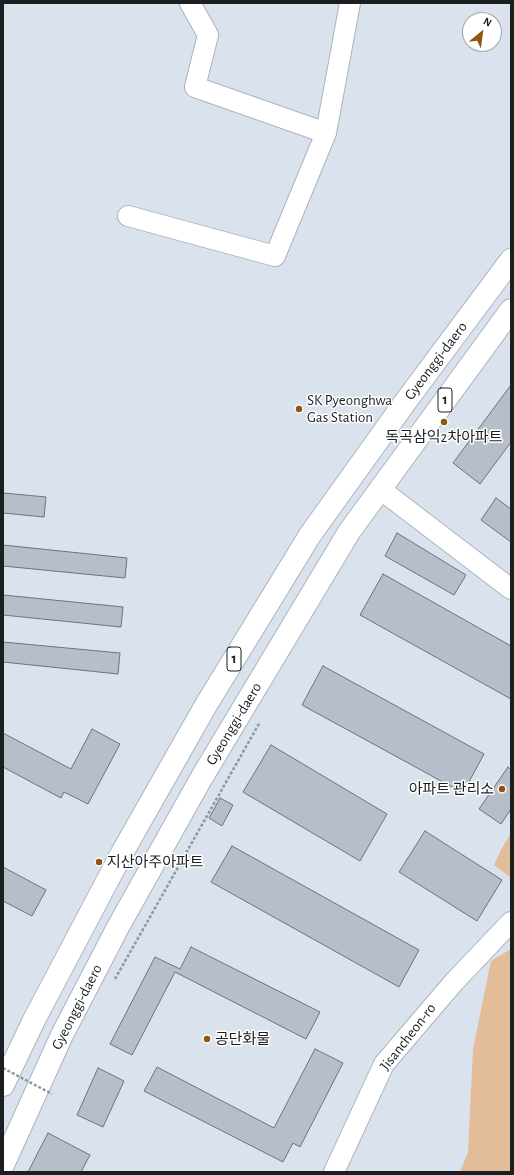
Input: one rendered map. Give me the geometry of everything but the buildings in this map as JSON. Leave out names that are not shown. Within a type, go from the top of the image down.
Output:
[{"type":"main road","name":"Gyeonggi-daero","points":[[3,1085],[34,1020],[122,853],[206,704],[310,535],[406,401],[511,260]]},
{"type":"main road","name":"Gyeonggi-daero","points":[[3,1165],[62,1035],[118,927],[210,764],[349,532],[511,310]]},
{"type":"street","points":[[190,3],[208,36],[195,87],[326,133]]},
{"type":"street","points":[[128,216],[275,256],[326,133],[350,3]]},
{"type":"street","points":[[380,489],[511,589]]},
{"type":"street","name":"Jisancheon-ro","points":[[334,1172],[384,1064],[454,982],[511,922]]},
{"type":"path","points":[[114,980],[262,718]]},
{"type":"path","points":[[3,1068],[52,1096],[55,1091]]},
{"type":"shaded area","points":[[511,833],[511,878],[494,865]]},
{"type":"shaded area","points":[[511,949],[511,1172],[460,1172],[468,1152],[473,1049],[491,961]]},
{"type":"place","name":"SK Pyeonghwa Gas Station","points":[[299,409]]},
{"type":"place","name":"독곡삼익2차아파트","points":[[444,422]]},
{"type":"place","name":"아파트 관리소","points":[[502,789]]},
{"type":"place","name":"지산아주아파트","points":[[99,862]]},
{"type":"place","name":"공단화물","points":[[207,1039]]}]
